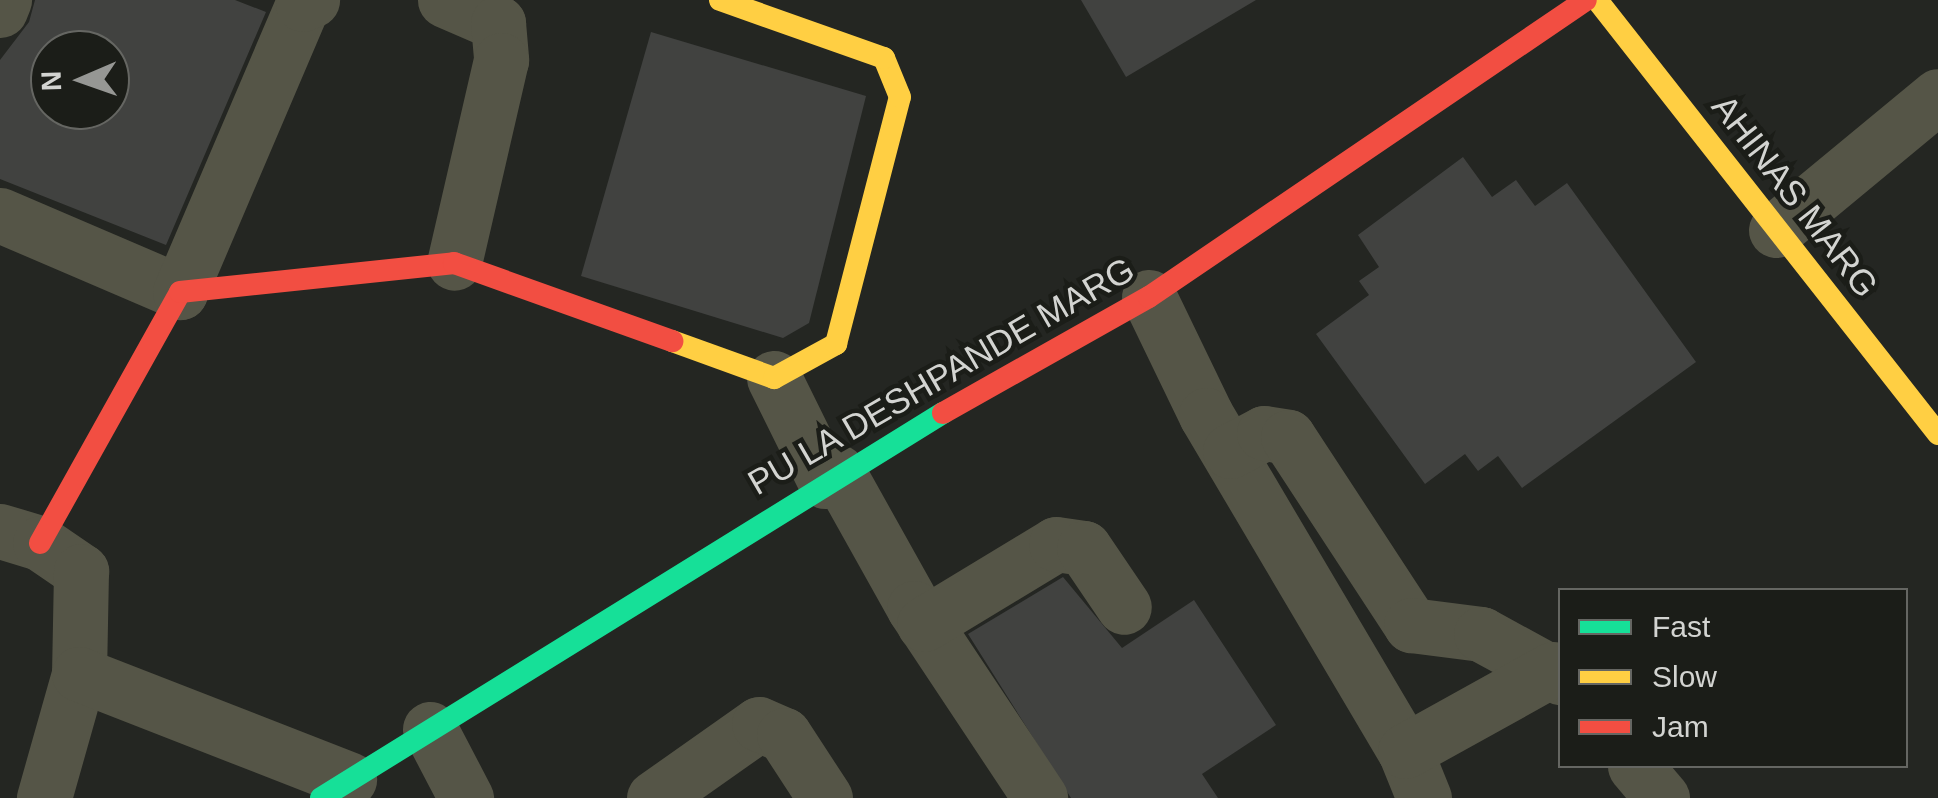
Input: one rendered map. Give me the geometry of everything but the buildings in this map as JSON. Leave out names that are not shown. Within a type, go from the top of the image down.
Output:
[{"type":"street","points":[[0,10],[4,0]]},
{"type":"street","points":[[445,0],[498,23],[500,60],[454,263]]},
{"type":"street","points":[[720,0],[884,58],[900,97],[836,344],[774,378]]},
{"type":"street","name":"PU LA DESHPANDE MARG","points":[[335,789],[832,477],[1148,297],[1586,0]]},
{"type":"street","name":"AHINAS MARG","points":[[1597,0],[1938,434]]},
{"type":"street","points":[[44,798],[79,674],[82,571],[20,537],[180,292],[303,1]]},
{"type":"street","points":[[1776,230],[1938,96]]},
{"type":"street","points":[[0,215],[180,292],[454,263],[774,378],[924,624],[1040,798]]},
{"type":"street","points":[[1148,297],[1230,450],[1414,774],[1557,673],[1481,634],[1412,625],[1288,437],[1264,433],[1230,450]]},
{"type":"street","points":[[924,624],[1056,544],[1084,548],[1124,608]]},
{"type":"street","points":[[79,674],[335,789]]},
{"type":"street","points":[[654,798],[760,724],[784,735],[825,798]]},
{"type":"street","points":[[430,729],[466,798]]},
{"type":"street","points":[[1637,768],[1662,798]]},
{"type":"traffic: fast","points":[[321,798],[943,413]]},
{"type":"traffic: slow","points":[[672,341],[774,378],[836,344],[900,97],[884,58],[720,0]]},
{"type":"traffic: slow","points":[[1597,0],[1938,434]]},
{"type":"traffic: jam","points":[[943,413],[1149,297],[1586,0]]},
{"type":"traffic: jam","points":[[40,543],[180,292],[454,263],[672,341]]}]
